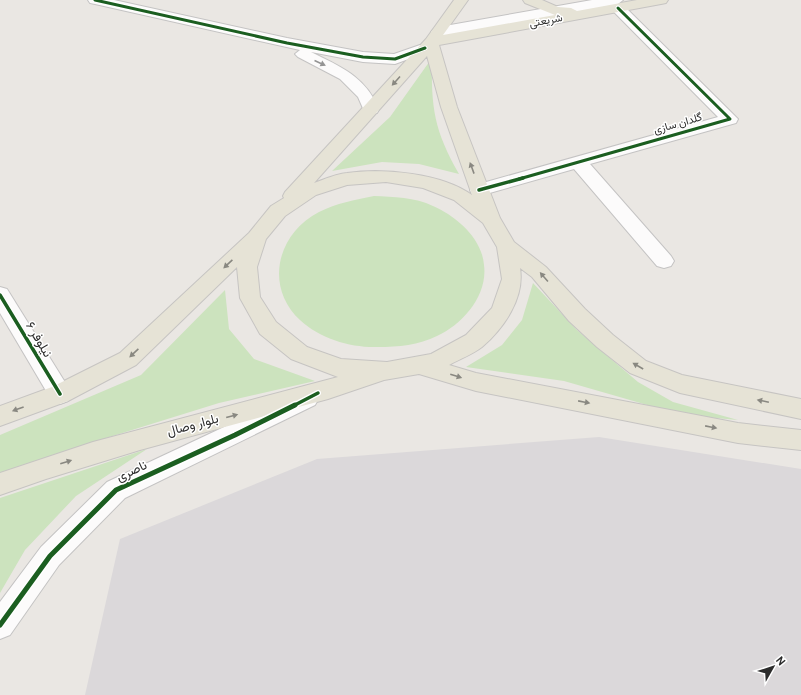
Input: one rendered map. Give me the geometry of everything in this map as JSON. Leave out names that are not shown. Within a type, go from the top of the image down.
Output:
[{"type":"main road","points":[[0,416],[60,394],[128,359],[257,237],[266,224],[432,41],[461,0]]},
{"type":"main road","points":[[530,0],[556,11],[584,14]]},
{"type":"main road","name":"شریعتی","points":[[432,41],[584,14],[617,4],[661,0]]},
{"type":"main road","points":[[257,237],[247,267],[250,298],[268,328],[299,352],[340,368],[387,371],[435,362],[474,341],[501,312],[512,279],[507,247],[490,218],[479,190],[449,106],[432,41]]},
{"type":"main road","points":[[278,211],[309,191],[346,179],[386,176],[426,182],[454,193],[461,196],[490,218]]},
{"type":"main road","points":[[507,247],[539,272],[577,315],[599,336],[638,367],[680,384],[801,409]]},
{"type":"main road","points":[[419,365],[476,382],[738,433],[801,440]]},
{"type":"main road","name":"بلوار وصال","points":[[0,484],[29,473],[142,439],[318,393],[387,371]]},
{"type":"street","points":[[94,0],[287,43],[363,57],[395,59],[432,41],[556,11],[617,4]]},
{"type":"street","name":"گلدان سازی","points":[[479,190],[730,119],[617,4]]},
{"type":"street","points":[[287,43],[311,59],[346,76],[365,94],[371,109]]},
{"type":"street","points":[[578,162],[664,261]]},
{"type":"street","name":"نیلوفر ۶","points":[[0,295],[60,394]]},
{"type":"street","name":"ناصری","points":[[0,625],[50,556],[116,490],[235,435],[318,393]]},
{"type":"shaded area","points":[[599,437],[801,469],[801,695],[85,695],[120,539],[317,459]]},
{"type":"green space","points":[[432,58],[432,91],[439,131],[459,174],[419,164],[382,162],[332,171],[390,117]]},
{"type":"green space","points":[[374,196],[411,199],[426,203],[442,210],[466,229],[473,237],[482,255],[484,276],[482,287],[472,307],[447,331],[423,342],[401,346],[368,347],[337,341],[308,327],[300,320],[289,306],[282,292],[279,277],[280,262],[285,247],[293,233],[319,212],[332,206]]},
{"type":"green space","points":[[533,283],[577,330],[638,382],[673,402],[738,420],[682,415],[564,381],[466,367],[502,345],[522,320]]},
{"type":"green space","points":[[225,290],[229,329],[254,359],[315,381],[219,403],[87,444],[0,475],[0,435],[141,375]]},
{"type":"green space","points":[[147,449],[76,496],[25,550],[0,593],[0,498]]},
{"type":"cycle path","points":[[95,0],[287,43],[363,57],[395,59],[425,48]]},
{"type":"cycle path","points":[[479,190],[730,119],[618,8]]},
{"type":"cycle path","points":[[0,295],[60,394]]},
{"type":"cycle path","points":[[0,625],[50,556],[116,490],[235,435],[318,393]]}]
